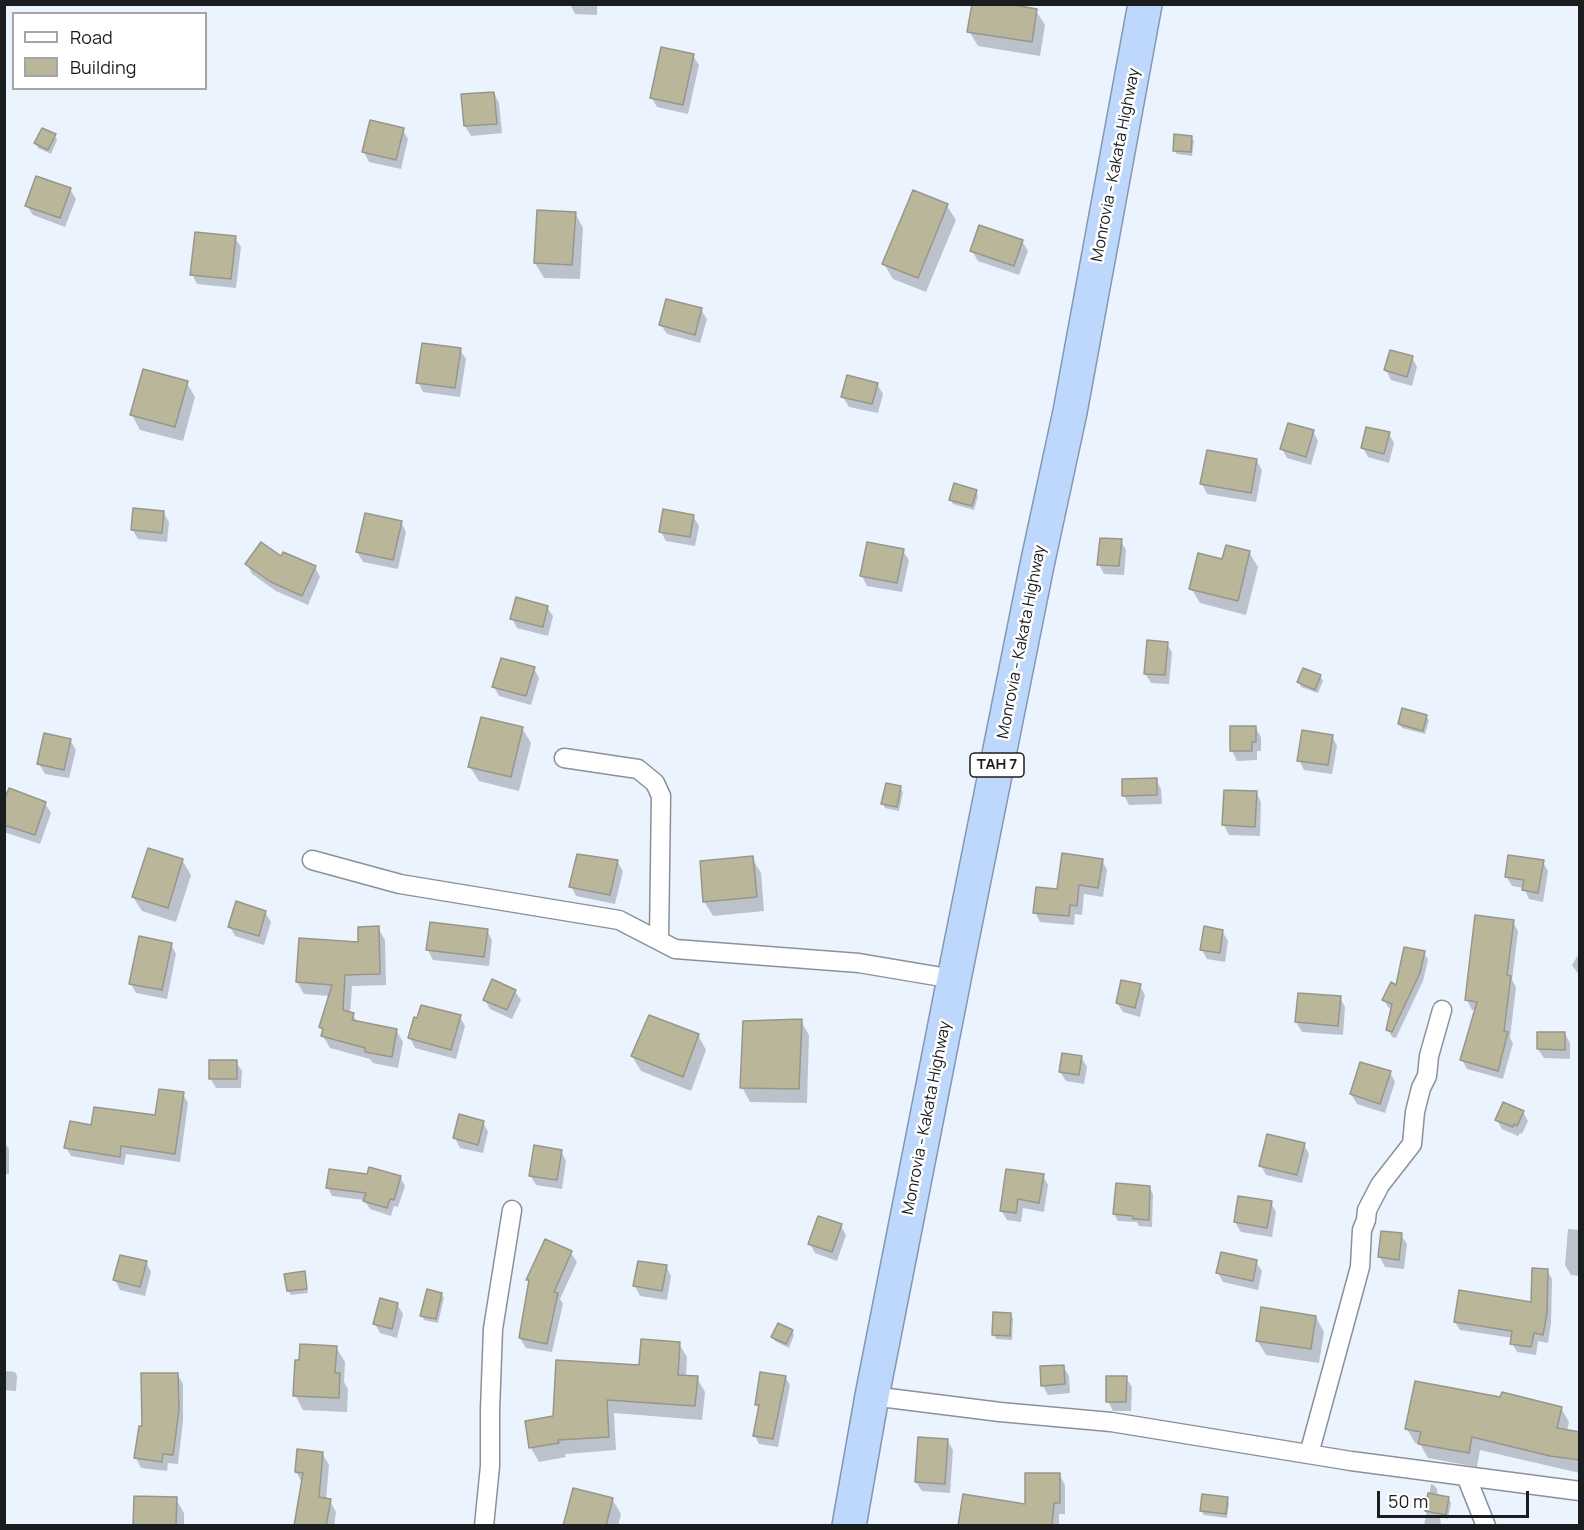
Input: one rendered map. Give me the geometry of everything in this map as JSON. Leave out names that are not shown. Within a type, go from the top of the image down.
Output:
[{"type":"highway","name":"Monrovia - Kakata Highway","points":[[849,1526],[872,1396],[954,979],[1070,412],[1145,4]]},
{"type":"street","points":[[564,758],[638,770],[655,783],[661,796],[658,939]]},
{"type":"street","points":[[312,860],[400,884],[619,920],[675,949],[859,963],[954,979]]},
{"type":"street","points":[[1309,1454],[1359,1267],[1362,1230],[1367,1210],[1380,1185],[1412,1144],[1415,1112],[1442,1010]]},
{"type":"street","points":[[484,1526],[490,1466],[493,1329],[512,1210]]},
{"type":"street","points":[[872,1396],[1000,1412],[1111,1422],[1309,1454],[1580,1491]]},
{"type":"street","points":[[1466,1476],[1486,1526]]},
{"type":"building","points":[[972,4],[1008,4],[1037,9],[1032,42],[967,32]]},
{"type":"building","points":[[661,47],[694,54],[683,105],[650,98]]},
{"type":"building","points":[[494,92],[497,124],[464,126],[461,94]]},
{"type":"building","points":[[370,120],[404,128],[396,160],[362,152]]},
{"type":"building","points":[[42,128],[56,134],[48,150],[34,143]]},
{"type":"building","points":[[1174,134],[1192,136],[1191,152],[1173,151]]},
{"type":"building","points":[[36,176],[71,188],[60,218],[25,206]]},
{"type":"building","points":[[913,190],[948,204],[918,278],[882,264]]},
{"type":"building","points":[[537,210],[576,212],[572,265],[534,263]]},
{"type":"building","points":[[979,225],[1023,240],[1014,266],[970,251]]},
{"type":"building","points":[[195,232],[236,236],[231,279],[190,275]]},
{"type":"building","points":[[666,299],[702,308],[695,335],[659,325]]},
{"type":"building","points":[[422,343],[461,348],[455,388],[416,383]]},
{"type":"building","points":[[1390,350],[1413,356],[1407,377],[1384,370]]},
{"type":"building","points":[[143,369],[188,381],[175,427],[130,415]]},
{"type":"building","points":[[847,375],[878,383],[872,404],[841,397]]},
{"type":"building","points":[[1288,423],[1314,430],[1306,457],[1280,449]]},
{"type":"building","points":[[1366,427],[1390,432],[1384,454],[1361,448]]},
{"type":"building","points":[[1207,450],[1257,459],[1251,493],[1200,484]]},
{"type":"building","points":[[954,483],[977,490],[972,506],[949,500]]},
{"type":"building","points":[[133,508],[164,511],[162,533],[131,530]]},
{"type":"building","points":[[663,509],[694,515],[690,537],[659,532]]},
{"type":"building","points":[[365,513],[402,521],[393,560],[356,552]]},
{"type":"building","points":[[1100,538],[1122,539],[1119,566],[1097,565]]},
{"type":"building","points":[[261,542],[281,556],[283,552],[316,566],[302,596],[271,582],[245,564]]},
{"type":"building","points":[[867,542],[904,549],[897,583],[860,576]]},
{"type":"building","points":[[1226,545],[1250,551],[1238,601],[1189,589],[1198,553],[1222,559]]},
{"type":"building","points":[[516,597],[548,606],[543,627],[510,619]]},
{"type":"building","points":[[1147,640],[1168,642],[1165,675],[1144,674]]},
{"type":"building","points":[[501,658],[535,667],[526,696],[492,687]]},
{"type":"building","points":[[1303,668],[1321,675],[1315,690],[1297,682]]},
{"type":"building","points":[[1402,708],[1427,715],[1423,731],[1398,724]]},
{"type":"building","points":[[481,717],[523,727],[511,777],[468,767]]},
{"type":"building","points":[[1230,726],[1256,726],[1256,742],[1252,742],[1252,751],[1230,751]]},
{"type":"building","points":[[1302,730],[1333,735],[1328,765],[1297,761]]},
{"type":"building","points":[[44,733],[71,739],[64,770],[37,764]]},
{"type":"building","points":[[1157,778],[1157,795],[1122,796],[1122,779]]},
{"type":"building","points":[[886,783],[901,786],[897,807],[881,804]]},
{"type":"building","points":[[9,788],[46,802],[35,835],[4,825],[4,800]]},
{"type":"building","points":[[1224,790],[1257,791],[1255,827],[1222,825]]},
{"type":"building","points":[[148,848],[183,859],[168,908],[132,897]]},
{"type":"building","points":[[1062,853],[1103,859],[1098,888],[1079,885],[1077,906],[1070,905],[1069,916],[1033,913],[1036,887],[1057,889]]},
{"type":"building","points":[[577,854],[618,860],[610,895],[569,887]]},
{"type":"building","points":[[1508,855],[1544,860],[1538,893],[1522,890],[1524,880],[1505,877]]},
{"type":"building","points":[[753,856],[757,897],[703,902],[700,861]]},
{"type":"building","points":[[236,901],[266,911],[259,936],[228,927]]},
{"type":"building","points":[[1475,915],[1514,920],[1507,975],[1511,976],[1504,1031],[1508,1032],[1498,1071],[1460,1060],[1477,1002],[1465,1000]]},
{"type":"building","points":[[430,922],[488,929],[484,957],[426,950]]},
{"type":"building","points":[[379,926],[380,974],[345,975],[343,1010],[354,1013],[352,1020],[397,1029],[392,1057],[365,1052],[365,1048],[321,1036],[323,1029],[319,1027],[332,985],[296,982],[299,938],[358,942],[358,927]]},
{"type":"building","points":[[1204,926],[1223,930],[1220,953],[1200,950]]},
{"type":"building","points":[[139,936],[172,943],[162,990],[129,984]]},
{"type":"building","points":[[1404,947],[1425,951],[1420,973],[1392,1032],[1386,1030],[1392,1004],[1382,1000],[1391,982],[1396,985]]},
{"type":"building","points":[[492,979],[516,990],[507,1010],[483,1000]]},
{"type":"building","points":[[1121,980],[1141,984],[1135,1008],[1116,1003]]},
{"type":"building","points":[[1298,993],[1341,996],[1338,1026],[1295,1022]]},
{"type":"building","points":[[421,1005],[461,1015],[451,1050],[408,1038],[414,1017],[417,1018]]},
{"type":"building","points":[[649,1015],[699,1034],[683,1077],[631,1056]]},
{"type":"building","points":[[802,1019],[799,1089],[740,1088],[743,1021]]},
{"type":"building","points":[[1537,1032],[1565,1032],[1565,1050],[1537,1049]]},
{"type":"building","points":[[1062,1053],[1082,1056],[1079,1075],[1059,1072]]},
{"type":"building","points":[[209,1060],[237,1060],[237,1079],[209,1079]]},
{"type":"building","points":[[1360,1062],[1391,1071],[1380,1104],[1350,1094]]},
{"type":"building","points":[[159,1089],[184,1092],[175,1154],[121,1146],[120,1157],[64,1148],[70,1121],[91,1125],[94,1107],[155,1115]]},
{"type":"building","points":[[1503,1102],[1524,1111],[1517,1126],[1514,1124],[1513,1127],[1495,1120]]},
{"type":"building","points":[[459,1114],[484,1121],[478,1145],[453,1138]]},
{"type":"building","points":[[1267,1134],[1305,1143],[1297,1175],[1259,1166]]},
{"type":"building","points":[[534,1145],[562,1150],[557,1180],[529,1176]]},
{"type":"building","points":[[369,1167],[401,1176],[394,1200],[390,1199],[387,1208],[363,1201],[366,1193],[326,1188],[329,1169],[367,1174]]},
{"type":"building","points":[[1006,1169],[1044,1174],[1039,1203],[1018,1199],[1016,1213],[1000,1211]]},
{"type":"building","points":[[1116,1183],[1150,1186],[1149,1220],[1113,1214]]},
{"type":"building","points":[[1238,1196],[1272,1201],[1267,1228],[1234,1222]]},
{"type":"building","points":[[818,1216],[842,1224],[832,1252],[808,1244]]},
{"type":"building","points":[[1381,1231],[1402,1233],[1399,1260],[1378,1257]]},
{"type":"building","points":[[545,1239],[572,1251],[554,1292],[558,1293],[547,1344],[519,1338],[529,1280],[526,1280]]},
{"type":"building","points":[[1221,1252],[1257,1260],[1253,1281],[1216,1273]]},
{"type":"building","points":[[120,1255],[147,1261],[140,1287],[113,1280]]},
{"type":"building","points":[[638,1261],[667,1265],[662,1291],[633,1286]]},
{"type":"building","points":[[1532,1268],[1548,1269],[1547,1313],[1543,1335],[1534,1333],[1531,1347],[1510,1344],[1512,1331],[1454,1322],[1459,1290],[1531,1302]]},
{"type":"building","points":[[305,1271],[307,1289],[287,1291],[284,1274]]},
{"type":"building","points":[[427,1289],[442,1293],[436,1319],[420,1316]]},
{"type":"building","points":[[380,1298],[398,1303],[392,1329],[373,1324]]},
{"type":"building","points":[[1261,1307],[1316,1316],[1311,1349],[1256,1341]]},
{"type":"building","points":[[993,1312],[1011,1313],[1010,1336],[992,1335]]},
{"type":"building","points":[[778,1323],[793,1330],[786,1344],[771,1337]]},
{"type":"building","points":[[641,1339],[680,1342],[678,1375],[698,1376],[695,1406],[607,1400],[609,1437],[558,1440],[559,1443],[529,1448],[525,1421],[553,1416],[556,1360],[639,1365]]},
{"type":"building","points":[[300,1344],[337,1346],[335,1373],[340,1373],[339,1398],[293,1396],[295,1360],[299,1360]]},
{"type":"building","points":[[1064,1365],[1065,1384],[1041,1386],[1040,1366]]},
{"type":"building","points":[[760,1372],[786,1376],[773,1439],[753,1436],[759,1405],[755,1405]]},
{"type":"building","points":[[141,1373],[178,1373],[179,1410],[173,1455],[163,1454],[162,1462],[134,1458],[139,1426],[142,1426]]},
{"type":"building","points":[[1106,1376],[1127,1376],[1126,1402],[1106,1402]]},
{"type":"building","points":[[1415,1381],[1500,1397],[1502,1392],[1562,1407],[1557,1428],[1580,1432],[1580,1460],[1550,1456],[1472,1437],[1469,1453],[1418,1444],[1421,1432],[1405,1429]]},
{"type":"building","points":[[918,1437],[948,1439],[945,1484],[915,1482]]},
{"type":"building","points":[[297,1449],[323,1452],[319,1497],[331,1499],[326,1526],[294,1526],[303,1473],[295,1472]]},
{"type":"building","points":[[1025,1473],[1060,1473],[1060,1503],[1054,1503],[1052,1526],[958,1526],[963,1494],[1025,1504]]},
{"type":"building","points":[[573,1488],[613,1498],[606,1526],[563,1526]]},
{"type":"building","points":[[1428,1493],[1449,1497],[1446,1515],[1425,1511]]},
{"type":"building","points":[[1202,1494],[1228,1497],[1226,1514],[1200,1511]]},
{"type":"building","points":[[134,1496],[177,1497],[176,1526],[133,1526]]}]
